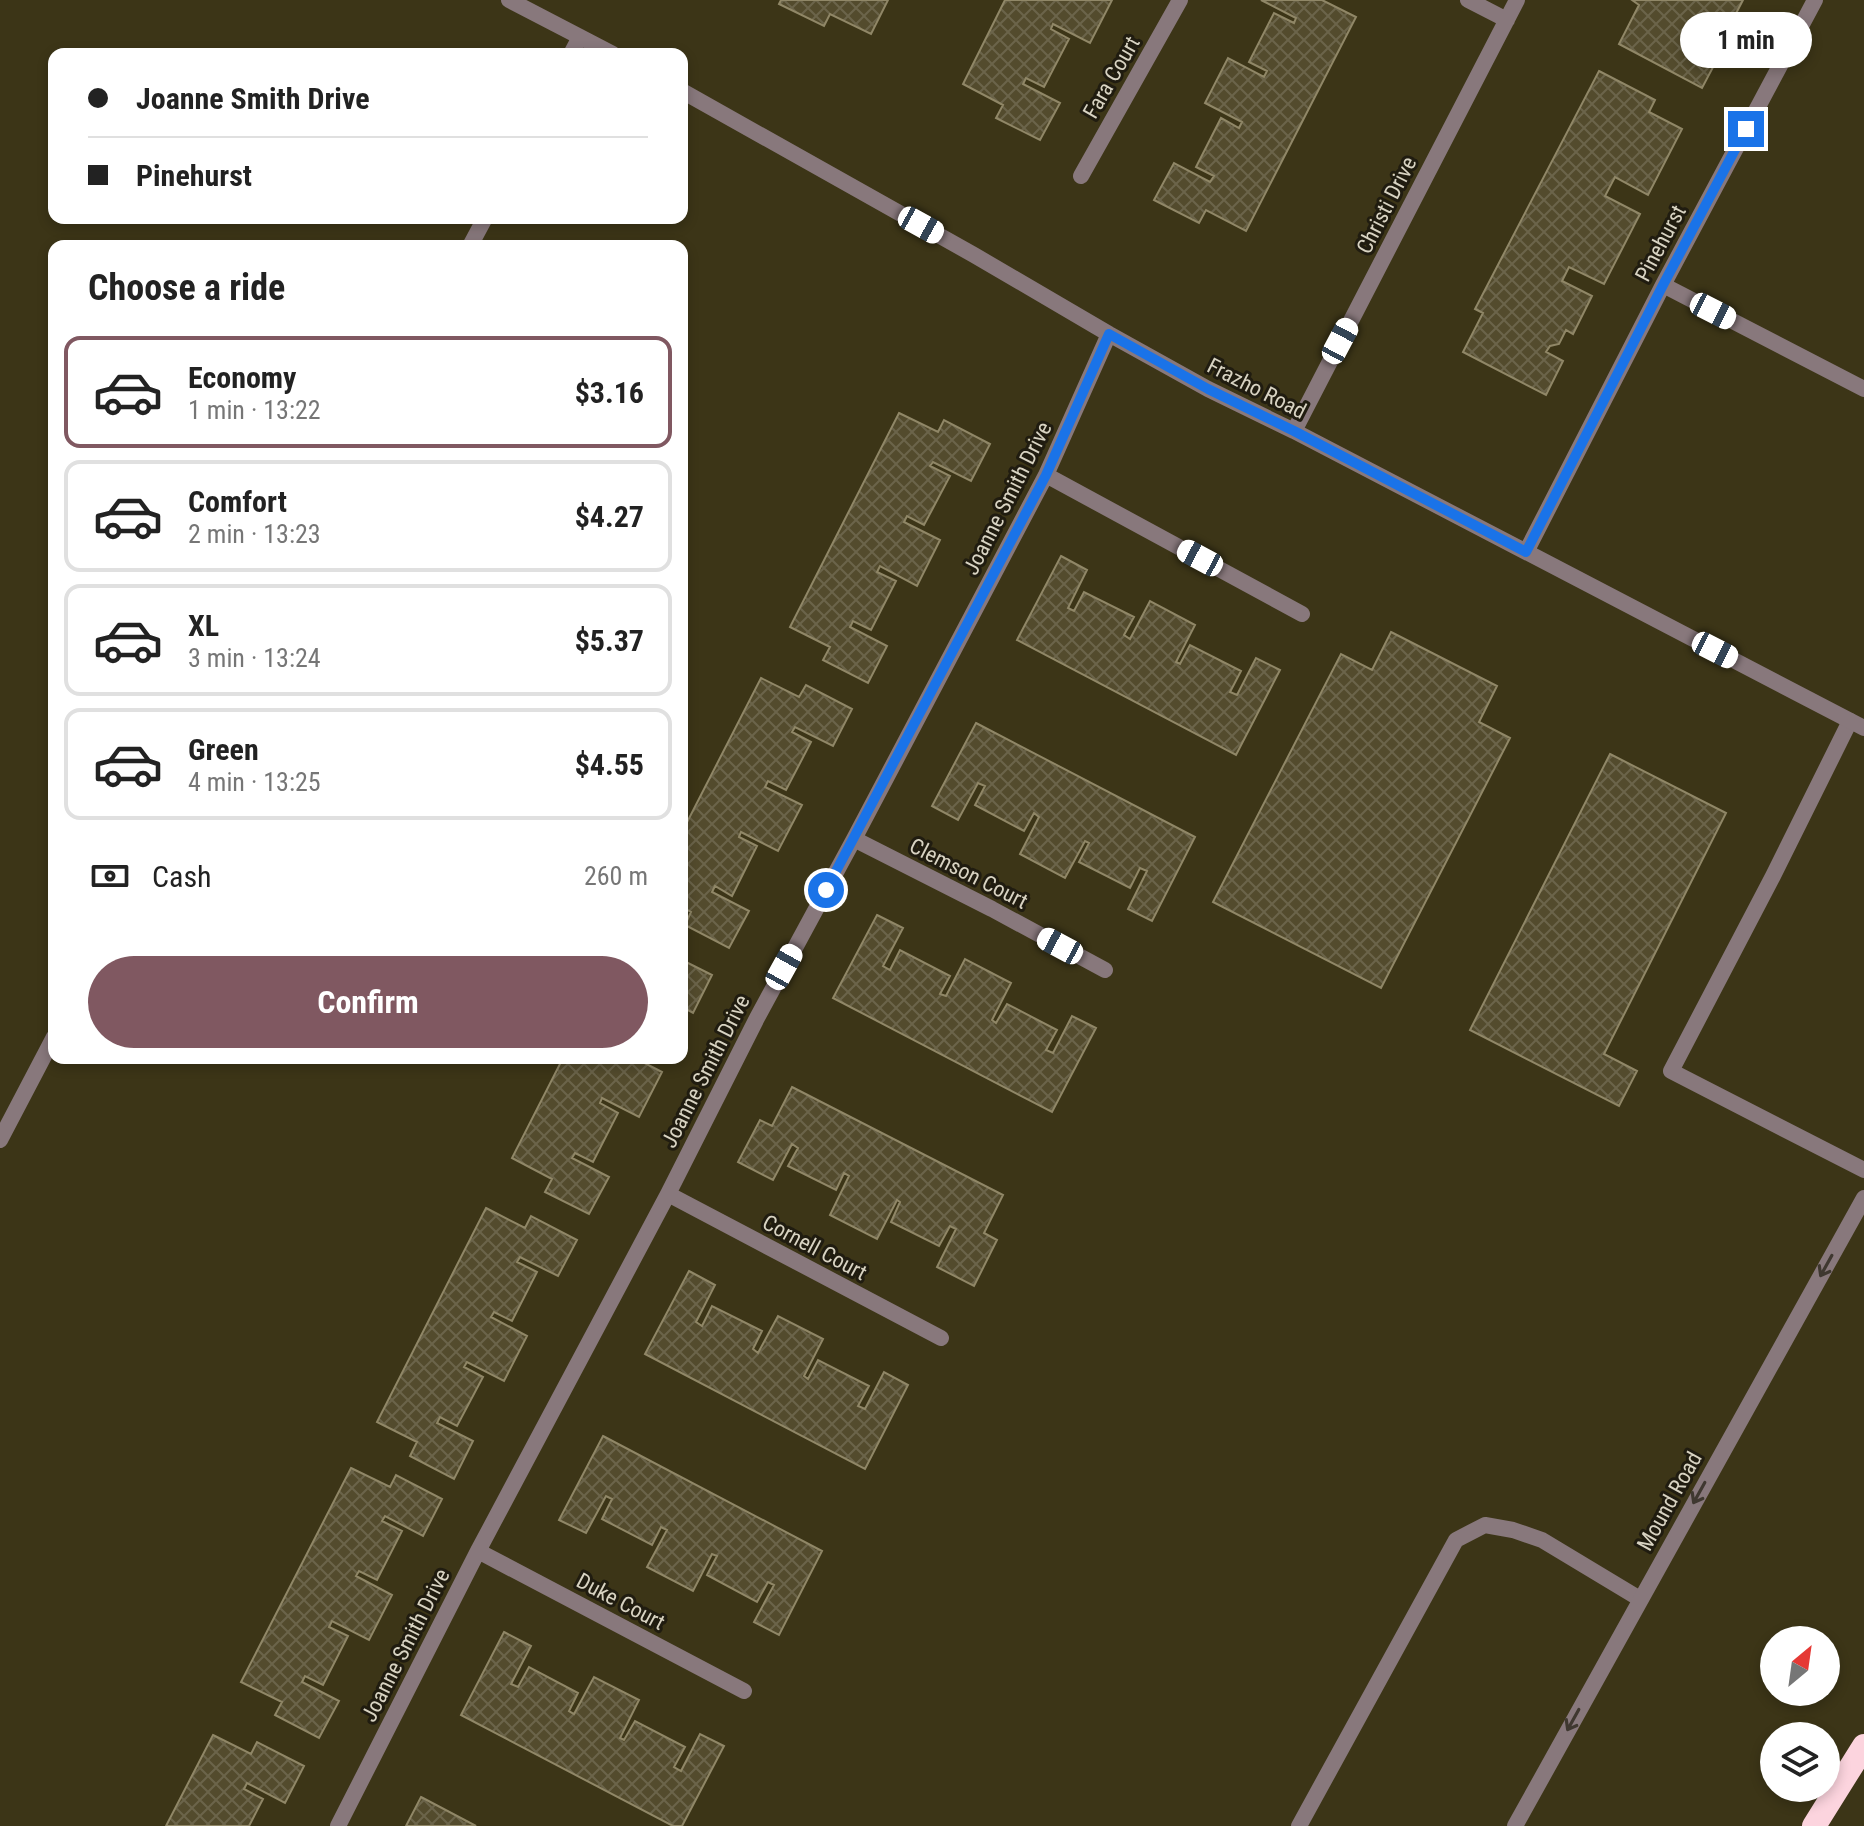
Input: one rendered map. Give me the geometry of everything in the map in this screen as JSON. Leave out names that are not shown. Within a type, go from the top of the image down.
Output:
[{"type":"highway","points":[[1814,1826],[1864,1746]]},
{"type":"street","points":[[509,0],[601,48]]},
{"type":"street","name":"Fara Court","points":[[1081,176],[1180,0]]},
{"type":"street","points":[[1468,0],[1507,20]]},
{"type":"street","name":"Christi Drive","points":[[1294,431],[1517,0]]},
{"type":"street","name":"Pinehurst","points":[[1526,552],[1663,285],[1815,0]]},
{"type":"street","points":[[574,48],[580,37]]},
{"type":"street","name":"Frazho Road","points":[[688,94],[1208,389],[1857,724]]},
{"type":"street","points":[[1663,285],[1864,389]]},
{"type":"street","name":"Joanne Smith Drive","points":[[338,1826],[757,1018],[1046,475],[1109,334]]},
{"type":"street","points":[[1046,475],[1302,614]]},
{"type":"street","points":[[1857,724],[1671,1071],[1864,1170]]},
{"type":"street","name":"Clemson Court","points":[[854,839],[1105,970]]},
{"type":"street","points":[[0,1140],[48,1048]]},
{"type":"street","name":"Cornell Court","points":[[668,1194],[941,1338]]},
{"type":"street","name":"Mound Road","points":[[1515,1826],[1864,1198]]},
{"type":"street","points":[[1299,1826],[1456,1540],[1485,1525],[1513,1530],[1542,1540],[1640,1599]]},
{"type":"street","name":"Duke Court","points":[[478,1551],[744,1691]]},
{"type":"building","points":[[781,0],[888,0],[871,34],[830,14],[824,26],[779,4]]},
{"type":"building","points":[[1005,0],[1112,0],[1090,43],[1053,24],[1051,29],[1069,39],[1044,87],[1026,78],[1023,84],[1060,103],[1040,140],[996,118],[1003,105],[963,84]]},
{"type":"building","points":[[1261,0],[1322,0],[1356,17],[1246,231],[1206,210],[1199,223],[1154,200],[1174,163],[1210,182],[1214,176],[1196,167],[1221,118],[1239,128],[1242,122],[1205,103],[1228,58],[1264,77],[1267,71],[1249,62],[1274,13],[1294,23],[1296,18]]},
{"type":"building","points":[[1632,0],[1743,0],[1729,27],[1722,24],[1715,37],[1706,39],[1703,45],[1720,54],[1702,88],[1619,44],[1639,5]]},
{"type":"building","points":[[1599,71],[1655,100],[1649,112],[1682,129],[1648,195],[1615,177],[1605,196],[1640,214],[1604,284],[1569,267],[1562,281],[1592,296],[1573,334],[1566,330],[1559,344],[1550,346],[1546,352],[1563,361],[1546,395],[1463,352],[1483,313],[1475,309]]},
{"type":"building","points":[[899,413],[938,432],[944,420],[990,444],[971,481],[933,462],[930,466],[950,476],[924,525],[907,516],[904,522],[940,540],[917,586],[880,566],[877,572],[896,581],[871,630],[853,621],[850,627],[887,646],[868,683],[823,660],[830,647],[790,627]]},
{"type":"building","points":[[1061,556],[1087,570],[1068,608],[1074,611],[1084,592],[1134,617],[1124,635],[1130,639],[1150,601],[1195,625],[1176,662],[1180,664],[1190,645],[1241,671],[1230,692],[1237,695],[1256,658],[1280,670],[1236,755],[1017,640]]},
{"type":"building","points":[[1391,632],[1497,686],[1479,722],[1510,738],[1381,988],[1213,902],[1341,654],[1372,670]]},
{"type":"building","points":[[761,678],[799,697],[806,685],[852,709],[833,746],[795,727],[792,732],[811,742],[786,790],[768,781],[765,787],[802,805],[778,851],[741,832],[739,837],[757,846],[732,896],[715,886],[712,892],[749,911],[729,948],[688,927],[691,912],[688,910],[688,820]]},
{"type":"building","points":[[976,723],[1195,837],[1152,921],[1128,909],[1147,871],[1140,868],[1130,888],[1079,862],[1089,843],[1085,841],[1065,878],[1020,854],[1039,817],[1034,813],[1024,831],[975,805],[985,786],[978,783],[958,820],[932,806]]},
{"type":"building","points":[[1610,754],[1726,813],[1604,1054],[1637,1071],[1619,1106],[1470,1030]]},
{"type":"building","points":[[877,915],[903,928],[883,966],[890,970],[900,950],[950,976],[940,994],[946,996],[965,959],[1011,983],[992,1020],[996,1023],[1007,1004],[1057,1030],[1046,1050],[1053,1053],[1072,1016],[1096,1028],[1052,1112],[833,998]]},
{"type":"building","points":[[688,963],[712,975],[693,1013],[688,1010]]},
{"type":"building","points":[[560,1064],[647,1064],[662,1072],[639,1117],[602,1098],[600,1103],[618,1113],[593,1162],[575,1153],[572,1158],[609,1177],[589,1214],[545,1192],[552,1179],[512,1158]]},
{"type":"building","points":[[792,1087],[1003,1195],[984,1233],[997,1240],[974,1286],[937,1267],[956,1229],[950,1226],[939,1246],[891,1222],[900,1202],[897,1200],[877,1239],[830,1215],[849,1176],[844,1173],[836,1190],[788,1166],[798,1148],[792,1144],[773,1180],[738,1162],[760,1120],[772,1126]]},
{"type":"building","points":[[486,1208],[525,1228],[531,1216],[577,1240],[558,1276],[520,1257],[517,1262],[537,1272],[512,1321],[494,1312],[491,1317],[527,1336],[504,1381],[467,1362],[464,1367],[483,1377],[457,1426],[440,1417],[437,1423],[473,1441],[454,1479],[410,1456],[417,1442],[377,1422]]},
{"type":"building","points":[[689,1271],[715,1285],[696,1322],[702,1326],[712,1306],[762,1331],[753,1349],[758,1353],[778,1316],[823,1339],[804,1376],[808,1379],[818,1360],[869,1386],[858,1406],[865,1409],[884,1372],[908,1385],[865,1469],[645,1354]]},
{"type":"building","points":[[603,1436],[822,1551],[779,1635],[754,1622],[774,1585],[768,1582],[757,1602],[707,1575],[717,1556],[712,1554],[693,1591],[647,1567],[667,1530],[661,1527],[652,1545],[602,1519],[612,1499],[606,1496],[586,1533],[559,1520]]},
{"type":"building","points":[[351,1468],[390,1487],[396,1475],[442,1499],[423,1536],[385,1516],[382,1521],[402,1531],[377,1580],[359,1571],[356,1576],[392,1595],[369,1640],[332,1621],[329,1627],[348,1636],[323,1685],[305,1676],[302,1682],[339,1701],[319,1738],[275,1715],[282,1702],[241,1682]]},
{"type":"building","points":[[504,1632],[531,1646],[511,1684],[518,1687],[529,1667],[578,1693],[569,1711],[574,1714],[594,1677],[639,1700],[620,1738],[624,1740],[635,1721],[685,1747],[674,1767],[681,1771],[700,1734],[724,1746],[682,1826],[673,1826],[461,1715]]},
{"type":"building","points":[[213,1735],[251,1754],[257,1742],[304,1766],[285,1803],[247,1783],[244,1789],[263,1799],[249,1826],[166,1826]]},
{"type":"building","points":[[421,1797],[476,1826],[406,1826]]},
{"type":"route","points":[[826,890],[1046,475],[1109,334],[1208,389],[1526,552],[1746,129]]}]
